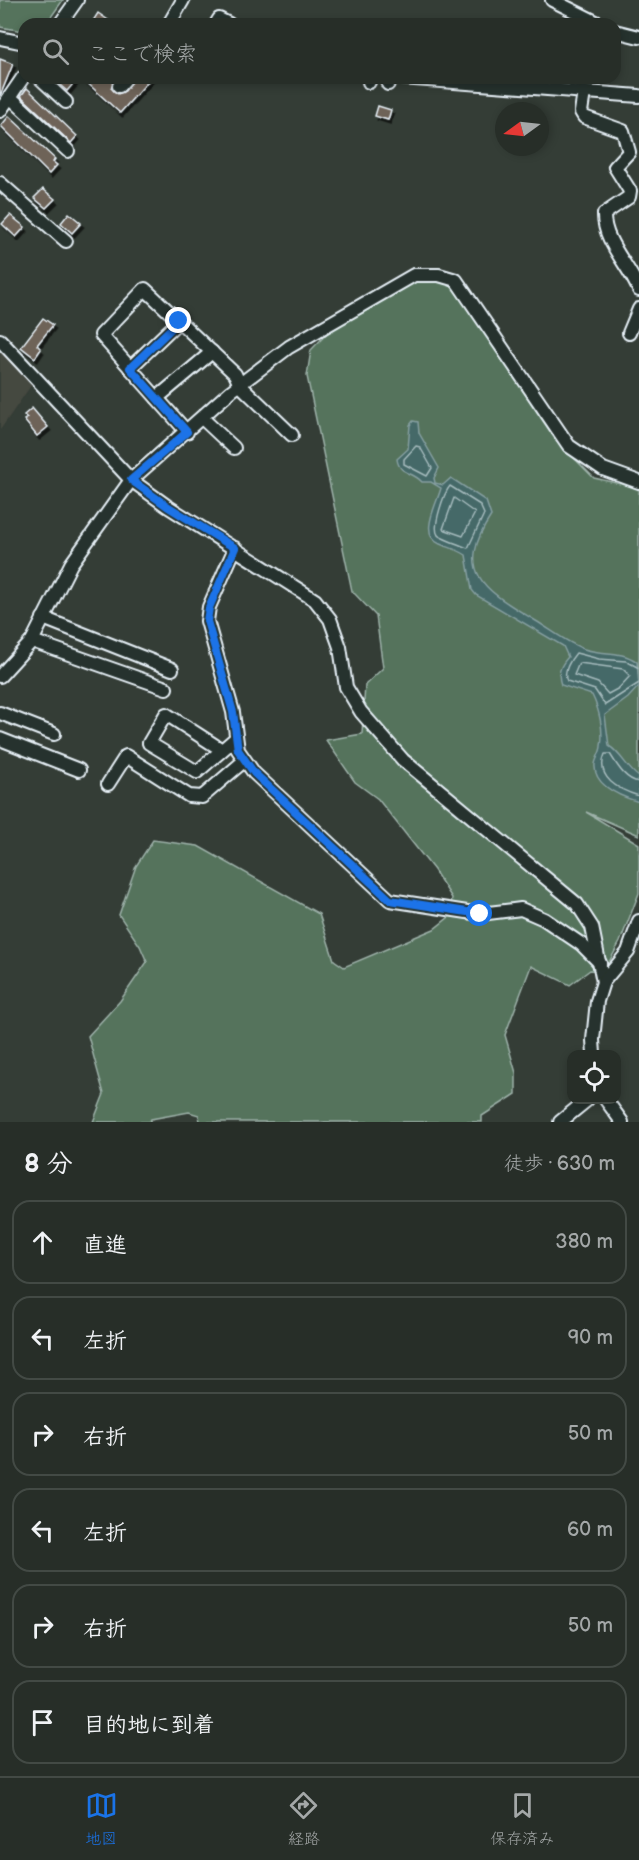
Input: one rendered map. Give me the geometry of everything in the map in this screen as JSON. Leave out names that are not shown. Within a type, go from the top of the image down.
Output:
[{"type":"street","points":[[64,18],[76,0]]},
{"type":"street","points":[[172,18],[183,0]]},
{"type":"street","points":[[552,0],[588,18]]},
{"type":"street","points":[[621,33],[639,37]]},
{"type":"street","points":[[0,38],[18,42]]},
{"type":"street","points":[[0,111],[19,84]]},
{"type":"street","points":[[46,84],[66,102]]},
{"type":"street","points":[[480,84],[639,96]]},
{"type":"street","points":[[560,90],[564,84]]},
{"type":"street","points":[[584,92],[581,112],[584,117],[623,131],[629,152],[615,167],[630,191],[629,197],[604,214],[604,228],[639,290]]},
{"type":"street","points":[[10,97],[68,151]]},
{"type":"street","points":[[0,183],[66,241]]},
{"type":"street","points":[[0,676],[32,641],[70,564],[131,480],[240,385],[289,347],[372,297],[414,275],[439,275],[456,280],[568,446],[603,469],[639,482]]},
{"type":"street","points":[[187,432],[101,334],[145,289],[235,374],[240,385],[292,435]]},
{"type":"street","points":[[629,333],[639,309]]},
{"type":"street","points":[[130,368],[179,321]]},
{"type":"street","points":[[0,340],[131,480],[167,506],[315,600],[330,619],[340,647],[346,687],[361,712],[402,760],[577,904],[592,927],[603,982]]},
{"type":"street","points":[[157,398],[212,352]]},
{"type":"street","points":[[202,418],[234,448]]},
{"type":"street","points":[[235,548],[209,608],[207,621],[233,712],[236,738],[244,761],[390,900],[480,914],[521,909],[553,925],[580,944],[601,963]]},
{"type":"street","points":[[43,618],[172,669]]},
{"type":"street","points":[[32,641],[166,688]]},
{"type":"street","points":[[0,713],[54,734]]},
{"type":"street","points":[[222,750],[166,714],[149,743],[197,772],[236,738]]},
{"type":"street","points":[[0,739],[79,770]]},
{"type":"street","points":[[108,784],[126,756],[189,795],[202,797],[244,761]]},
{"type":"street","points":[[594,1050],[597,1001],[603,982],[628,952],[639,921]]},
{"type":"street","points":[[560,1122],[582,1104]]},
{"type":"street","points":[[609,1104],[622,1122]]},
{"type":"shaded area","points":[[0,349],[32,384],[0,430]]},
{"type":"green space","points":[[0,0],[63,0],[50,18],[18,18],[18,30],[0,27]]},
{"type":"green space","points":[[417,280],[444,282],[456,290],[555,439],[594,478],[639,488],[639,835],[586,812],[639,844],[639,893],[620,942],[604,971],[590,970],[570,985],[531,966],[505,1035],[516,1073],[516,1094],[482,1116],[482,1122],[200,1122],[199,1115],[189,1112],[151,1119],[149,1122],[93,1122],[104,1094],[88,1036],[120,1001],[147,962],[140,946],[119,915],[136,866],[153,840],[198,846],[319,914],[334,960],[344,967],[434,929],[449,917],[452,898],[434,870],[378,799],[355,782],[326,740],[362,734],[365,685],[383,668],[376,616],[352,591],[307,376],[311,350],[337,323]]},
{"type":"water","points":[[413,421],[418,422],[419,433],[439,468],[434,478],[435,483],[443,485],[451,478],[486,501],[491,516],[480,536],[475,553],[476,568],[481,580],[491,591],[565,640],[591,651],[618,654],[637,662],[639,686],[628,698],[605,715],[609,746],[639,777],[639,802],[617,794],[599,779],[595,764],[602,740],[599,713],[592,695],[561,685],[560,670],[568,657],[563,646],[476,595],[472,590],[466,555],[440,544],[430,534],[433,510],[441,488],[431,482],[422,482],[403,470],[397,459],[408,449],[410,425]]},
{"type":"building","points":[[98,13],[105,18],[95,18]]},
{"type":"building","points":[[0,59],[13,64],[0,96]]},
{"type":"building","points":[[59,84],[73,84],[67,91]]},
{"type":"building","points":[[89,84],[113,84],[111,88],[118,94],[125,91],[130,84],[146,84],[120,113]]},
{"type":"building","points":[[27,88],[77,136],[71,143],[21,96]]},
{"type":"building","points":[[378,106],[391,110],[388,120],[375,116]]},
{"type":"building","points":[[9,116],[55,159],[53,162],[57,165],[49,174],[1,126]]},
{"type":"building","points":[[43,189],[55,199],[46,208],[34,198]]},
{"type":"building","points":[[69,213],[81,223],[72,233],[61,223]]},
{"type":"building","points":[[10,215],[25,227],[16,237],[2,224]]},
{"type":"building","points":[[43,318],[53,325],[37,345],[41,349],[35,358],[21,347]]},
{"type":"building","points":[[32,408],[48,427],[37,436],[24,420],[27,418],[24,415]]},
{"type":"route","points":[[179,321],[130,368],[187,432],[131,480],[167,506],[235,548],[209,608],[207,621],[215,655],[229,695],[238,750],[254,773],[390,900],[439,910],[480,914]]}]
